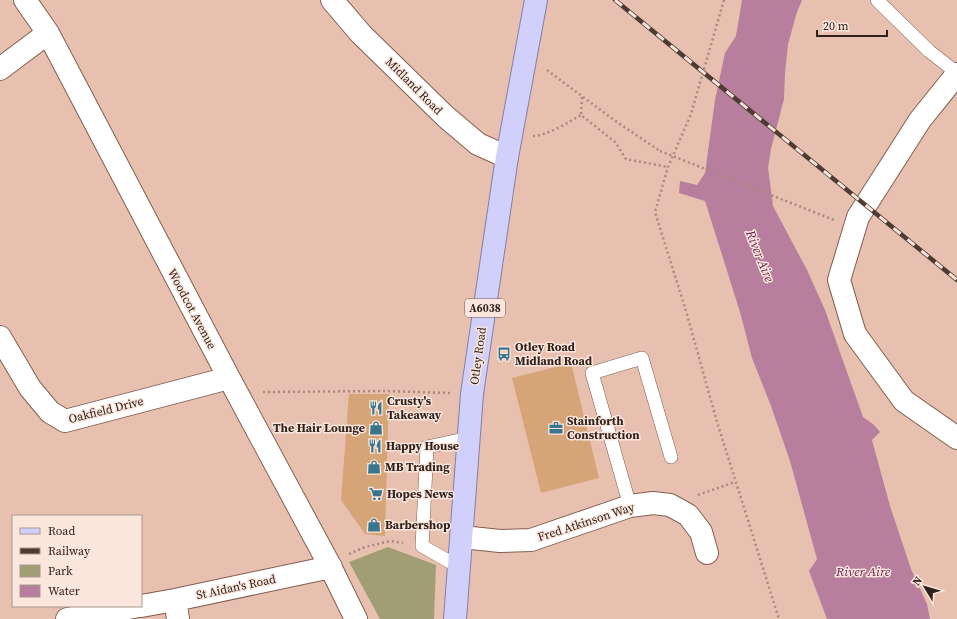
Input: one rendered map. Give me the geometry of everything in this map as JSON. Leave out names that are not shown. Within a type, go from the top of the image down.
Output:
[{"type":"main road","name":"Otley Road","points":[[455,619],[472,394],[507,157],[536,0]]},
{"type":"street","name":"Woodcot Avenue","points":[[25,0],[48,33],[233,387],[330,566],[356,619]]},
{"type":"street","name":"Midland Road","points":[[332,0],[361,34],[446,117],[478,144],[507,157]]},
{"type":"street","points":[[0,69],[48,33]]},
{"type":"street","points":[[957,73],[920,120],[858,217],[840,280],[855,334],[904,401],[957,438]]},
{"type":"street","name":"Oakfield Drive","points":[[0,337],[30,388],[50,412],[65,421],[233,387]]},
{"type":"street","name":"Fred Atkinson Way","points":[[462,537],[500,541],[531,540],[630,506],[652,503],[670,505],[688,515],[701,532],[707,554]]},
{"type":"street","name":"St Aidan's Road","points":[[142,606],[176,609],[330,566]]},
{"type":"street","name":"St Aidan's Road","points":[[67,619],[134,607]]},
{"type":"lane","points":[[877,0],[929,51],[957,73]]},
{"type":"lane","points":[[630,506],[592,373],[642,358],[671,457]]},
{"type":"lane","points":[[459,567],[422,546],[427,447],[469,438]]},
{"type":"path","points":[[724,0],[690,114],[668,167],[655,212],[686,311],[716,422],[779,619]]},
{"type":"path","points":[[526,54],[660,151],[854,228]]},
{"type":"path","points":[[581,115],[582,96]]},
{"type":"path","points":[[581,115],[615,142],[626,159],[668,167]]},
{"type":"path","points":[[511,136],[538,136],[581,115]]},
{"type":"path","points":[[233,387],[261,392],[378,391],[472,394]]},
{"type":"path","points":[[670,505],[736,482]]},
{"type":"path","points":[[330,566],[365,547],[390,541],[422,546]]},
{"type":"green space","points":[[388,547],[436,565],[434,619],[380,619],[349,562]]},
{"type":"water","name":"River Aire","points":[[742,0],[802,0],[788,44],[784,99],[771,149],[768,168],[773,206],[807,270],[825,310],[863,417],[873,424],[880,432],[872,440],[890,506],[911,569],[927,604],[930,619],[827,619],[809,571],[817,559],[790,461],[771,406],[752,358],[740,312],[705,201],[679,193],[680,181],[697,185],[705,173],[715,100],[725,53],[736,36]]},
{"type":"building","name":"Stainforth Construction","points":[[571,363],[599,478],[541,493],[512,378]]},
{"type":"building","points":[[349,394],[389,394],[385,536],[365,534],[341,500]]},
{"type":"railway","points":[[615,0],[957,280]]},
{"type":"place","name":"Otley Road Midland Road","points":[[504,354]]},
{"type":"place","name":"Crusty's Takeaway","points":[[376,408]]},
{"type":"place","name":"The Hair Lounge","points":[[376,428]]},
{"type":"place","name":"Stainforth Construction","points":[[556,428]]},
{"type":"place","name":"Happy House","points":[[375,446]]},
{"type":"place","name":"MB Trading","points":[[374,467]]},
{"type":"place","name":"Hopes News","points":[[376,494]]},
{"type":"place","name":"Barbershop","points":[[374,525]]}]
